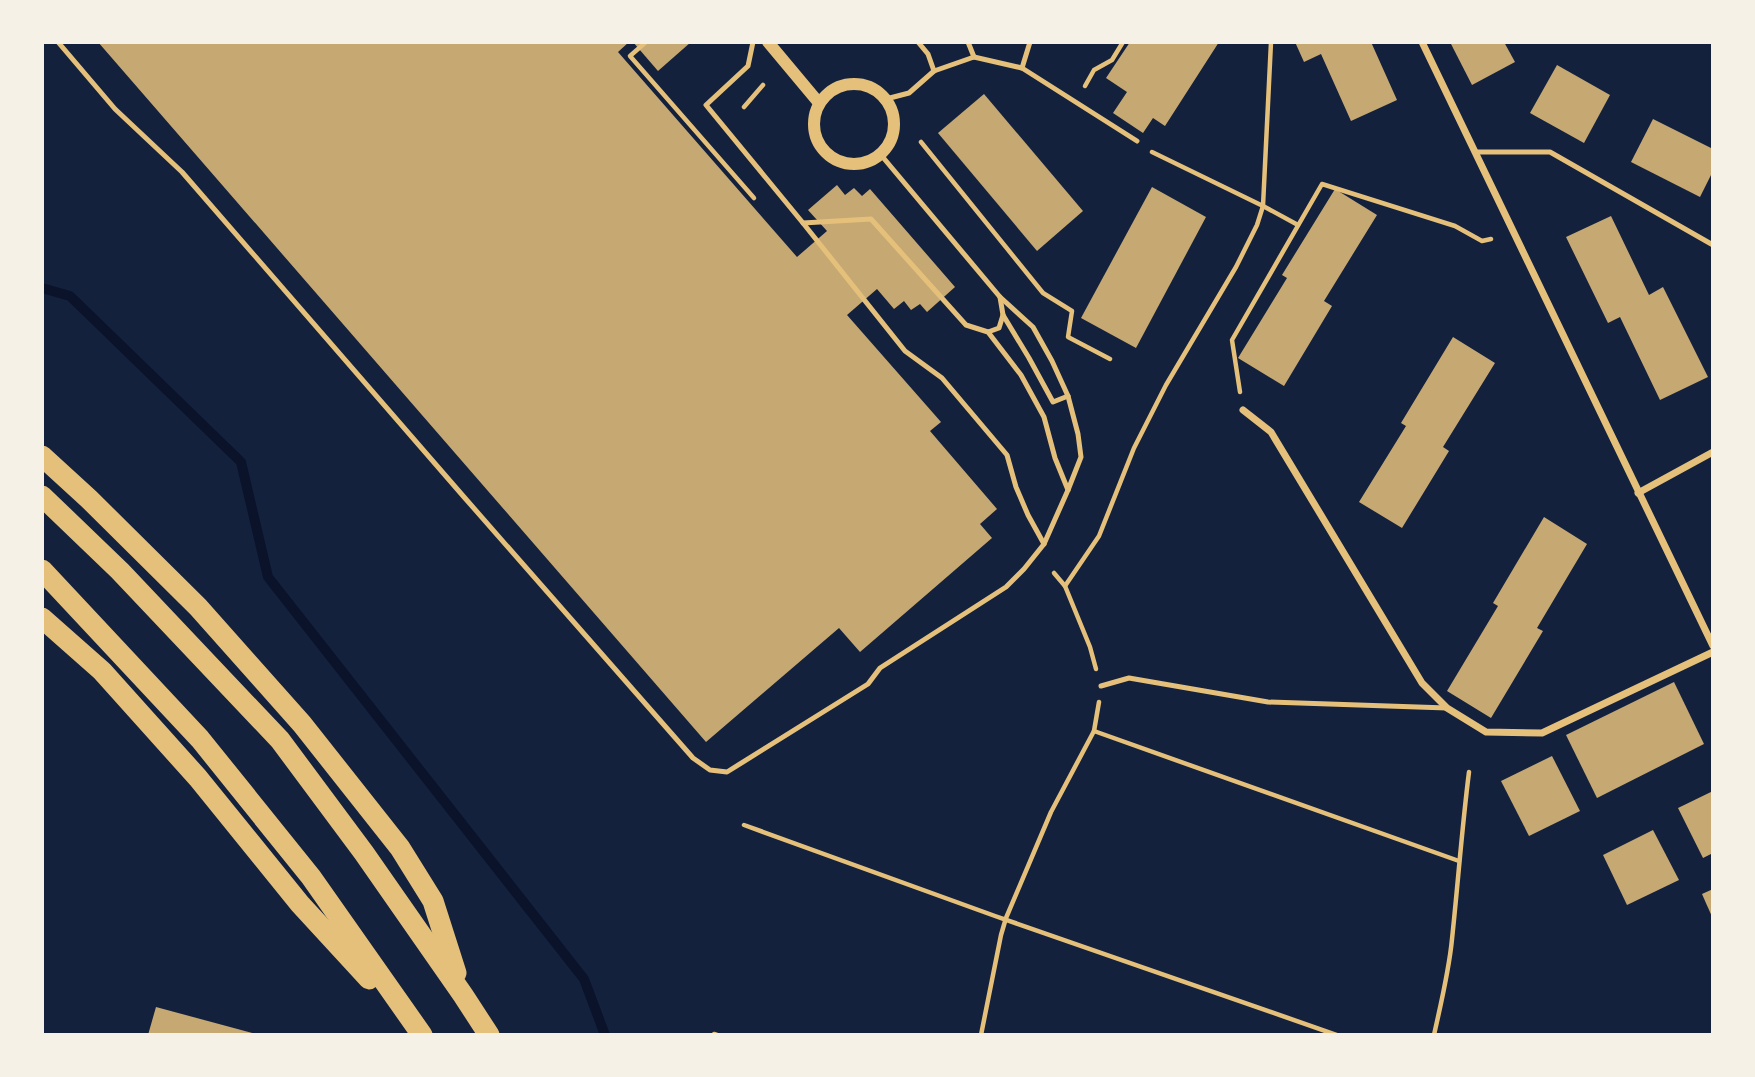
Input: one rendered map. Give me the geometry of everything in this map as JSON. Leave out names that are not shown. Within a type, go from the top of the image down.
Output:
[{"type":"highway","points":[[42,456],[198,607],[319,744],[400,848],[433,901],[463,995]]},
{"type":"highway","points":[[42,496],[120,571],[280,740],[364,853],[489,1035]]},
{"type":"highway","points":[[42,570],[200,739],[311,877],[421,1035]]},
{"type":"highway","points":[[42,618],[102,671],[198,778],[300,904],[421,1035]]},
{"type":"street","points":[[768,42],[819,103]]},
{"type":"street","points":[[1422,42],[1713,646]]},
{"type":"street","points":[[855,83],[876,89],[887,99],[894,115],[895,129],[890,144],[881,155],[864,163],[850,165],[834,159],[823,150],[813,131],[814,116],[819,103],[829,92],[841,85],[855,83]]},
{"type":"street","points":[[1243,410],[1271,432],[1422,683],[1447,708],[1486,732],[1542,733],[1713,652]]},
{"type":"street","points":[[1638,493],[1713,452]]},
{"type":"lane","points":[[58,42],[115,109],[182,172],[561,608],[694,758],[710,771],[727,772],[868,684],[880,668],[1006,587],[1044,544],[1081,457],[1068,396],[1033,327],[1000,297],[881,155]]},
{"type":"lane","points":[[753,42],[748,66],[706,105],[905,351],[942,378],[1007,455],[1016,487],[1044,544]]},
{"type":"lane","points":[[918,42],[928,54],[934,71]]},
{"type":"lane","points":[[968,42],[974,57]]},
{"type":"lane","points":[[1022,68],[1030,42]]},
{"type":"lane","points":[[887,99],[909,93],[934,71],[974,57],[1022,68],[1138,141]]},
{"type":"lane","points":[[1475,152],[1550,152],[1713,245]]},
{"type":"lane","points":[[803,223],[871,219],[966,325],[988,332],[1021,375],[1044,417],[1055,458],[1068,490]]},
{"type":"lane","points":[[1000,297],[1003,316],[1053,402],[1068,396]]},
{"type":"lane","points":[[988,332],[999,328],[1003,316]]},
{"type":"lane","points":[[1101,686],[1129,678],[1268,702],[1447,708]]},
{"type":"path","points":[[646,42],[630,56],[704,141]]},
{"type":"path","points":[[1075,102],[1094,70],[1112,60],[1123,42]]},
{"type":"path","points":[[1065,586],[1099,536],[1140,438],[1166,385],[1236,267],[1256,225],[1263,206],[1271,42]]},
{"type":"path","points":[[744,107],[763,85]]},
{"type":"path","points":[[1138,141],[1148,149],[1298,225]]},
{"type":"path","points":[[921,142],[1043,293],[1072,311],[1069,337],[1110,359]]},
{"type":"path","points":[[1243,410],[1232,340],[1322,184],[1455,226],[1482,242],[1491,239]]},
{"type":"path","points":[[981,1035],[1006,918],[1051,811],[1094,731],[1101,686],[1090,647],[1065,586],[1054,573]]},
{"type":"path","points":[[1094,731],[1459,860]]},
{"type":"path","points":[[1434,1035],[1451,950],[1469,772]]},
{"type":"path","points":[[744,825],[1337,1035]]},
{"type":"building","points":[[98,42],[629,42],[618,52],[797,257],[827,231],[808,210],[837,185],[845,195],[854,188],[862,196],[870,189],[955,287],[927,312],[920,304],[911,310],[904,301],[894,309],[877,289],[847,315],[941,422],[930,431],[997,509],[980,524],[992,538],[860,652],[839,628],[706,742]]},
{"type":"building","points":[[633,42],[691,42],[658,71]]},
{"type":"building","points":[[1130,42],[1219,42],[1165,126],[1153,118],[1143,133],[1113,113],[1127,92],[1106,78]]},
{"type":"building","points":[[1295,42],[1371,42],[1397,100],[1351,121],[1321,54],[1304,62]]},
{"type":"building","points":[[1450,42],[1504,42],[1515,62],[1472,85]]},
{"type":"building","points":[[1557,65],[1610,95],[1584,143],[1530,113]]},
{"type":"building","points":[[984,94],[1083,211],[1037,251],[938,133]]},
{"type":"building","points":[[1653,119],[1713,149],[1713,171],[1700,197],[1631,162]]},
{"type":"building","points":[[1152,187],[1206,217],[1136,348],[1081,318]]},
{"type":"building","points":[[1335,189],[1377,215],[1324,301],[1332,306],[1284,386],[1238,358],[1287,278],[1282,275]]},
{"type":"building","points":[[1611,216],[1649,295],[1663,287],[1708,377],[1660,400],[1620,317],[1608,323],[1566,237]]},
{"type":"building","points":[[1453,337],[1495,363],[1443,447],[1449,451],[1402,528],[1359,502],[1406,426],[1401,423]]},
{"type":"building","points":[[1544,517],[1587,544],[1537,628],[1543,631],[1491,718],[1447,691],[1498,606],[1493,603]]},
{"type":"building","points":[[1674,682],[1704,744],[1597,798],[1566,735]]},
{"type":"building","points":[[1552,756],[1580,811],[1529,836],[1501,781]]},
{"type":"building","points":[[1713,791],[1713,853],[1703,858],[1678,808]]},
{"type":"building","points":[[1653,830],[1679,880],[1627,905],[1603,855]]},
{"type":"building","points":[[1713,889],[1713,919],[1702,894]]},
{"type":"building","points":[[156,1007],[256,1034],[256,1035],[148,1035]]},
{"type":"waterway","points":[[42,288],[70,296],[241,462],[268,577],[584,979],[605,1035]]}]
